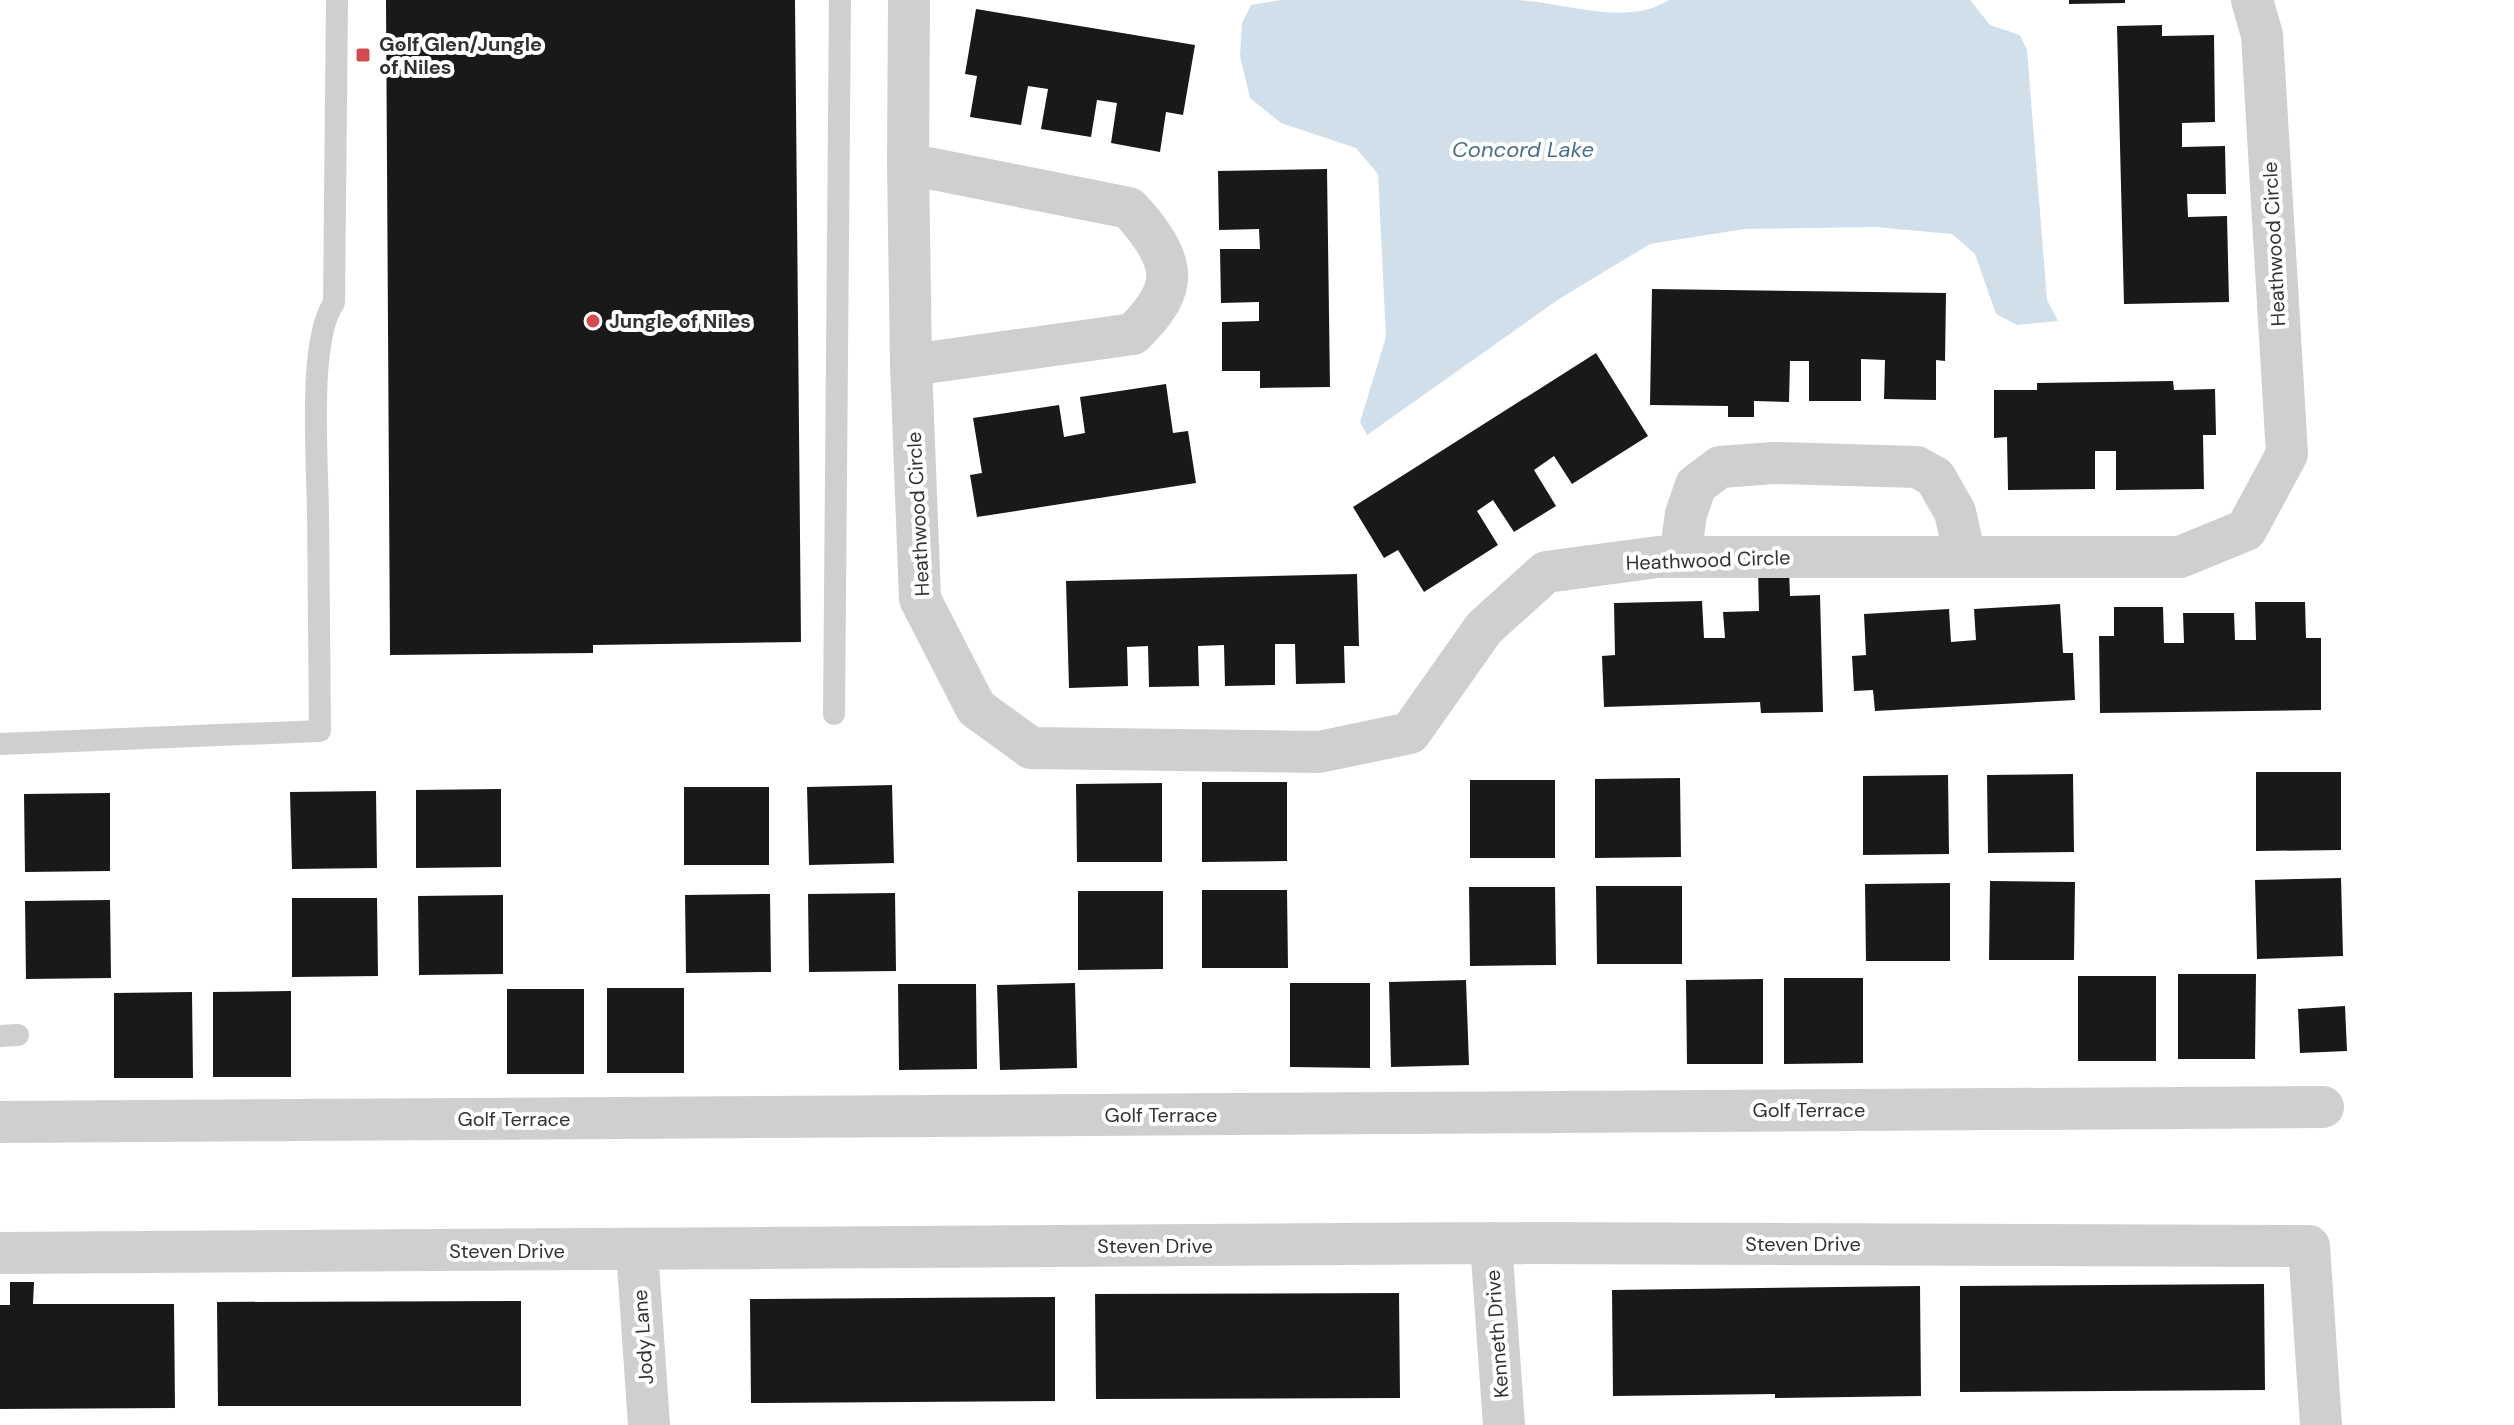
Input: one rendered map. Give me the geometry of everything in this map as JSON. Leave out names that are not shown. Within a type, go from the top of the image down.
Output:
[{"type":"street","name":"Heathwood Circle","points":[[909,0],[911,365],[920,599],[976,708],[1031,748],[1319,752],[1410,733],[1484,628],[1546,572],[1658,557],[2180,557],[2246,530],[2287,454],[2262,35],[2252,0]]},
{"type":"street","points":[[908,164],[1129,208],[1149,230],[1162,257],[1167,280],[1154,312],[1133,334],[911,365]]},
{"type":"street","points":[[1680,557],[1686,514],[1696,485],[1720,467],[1774,463],[1917,467],[1935,477],[1955,512],[1965,557]]},
{"type":"street","name":"Golf Terrace","points":[[0,1122],[2323,1107]]},
{"type":"street","name":"Steven Drive","points":[[0,1253],[1491,1243],[2309,1246],[2321,1425]]},
{"type":"street","name":"Kenneth Drive","points":[[1491,1243],[1504,1425]]},
{"type":"street","name":"Jody Lane","points":[[637,1250],[649,1425]]},
{"type":"lane","points":[[0,744],[320,731],[317,408],[323,330],[326,314],[334,303],[337,0]]},
{"type":"lane","points":[[834,714],[840,0]]},
{"type":"water","name":"Concord Lake","points":[[1280,0],[1513,0],[1613,13],[1652,8],[1669,0],[1970,0],[1990,25],[2020,35],[2027,50],[2047,300],[2058,321],[2017,325],[1996,314],[1975,254],[1952,234],[1876,227],[1744,229],[1650,244],[1559,299],[1367,435],[1360,422],[1386,337],[1378,174],[1356,148],[1281,123],[1250,98],[1240,56],[1242,23],[1251,5]]},
{"type":"building","name":"Jungle of Niles","points":[[386,0],[795,0],[801,642],[593,645],[593,653],[390,655]]},
{"type":"building","points":[[2069,0],[2125,0],[2125,3],[2069,4]]},
{"type":"building","points":[[976,9],[1195,45],[1183,115],[1166,112],[1160,152],[1111,143],[1117,103],[1097,100],[1091,137],[1041,129],[1048,89],[1028,86],[1021,125],[970,117],[977,76],[965,74]]},
{"type":"building","points":[[2162,25],[2162,36],[2214,35],[2215,122],[2182,123],[2182,147],[2225,146],[2226,194],[2187,194],[2188,217],[2227,216],[2229,302],[2124,304],[2117,26]]},
{"type":"building","points":[[1327,169],[1330,387],[1260,388],[1260,371],[1222,371],[1222,322],[1259,321],[1259,302],[1221,303],[1220,249],[1260,249],[1259,229],[1219,230],[1218,171]]},
{"type":"building","points":[[1652,289],[1946,293],[1945,361],[1936,360],[1936,400],[1884,399],[1885,360],[1861,359],[1861,401],[1809,401],[1809,361],[1790,361],[1789,402],[1754,401],[1754,417],[1728,417],[1728,406],[1650,405]]},
{"type":"building","points":[[1596,353],[1648,436],[1572,484],[1554,456],[1534,470],[1556,506],[1514,532],[1493,500],[1477,511],[1498,545],[1424,592],[1398,550],[1384,558],[1353,507]]},
{"type":"building","points":[[2173,381],[2174,390],[2215,389],[2216,435],[2203,435],[2204,489],[2116,490],[2116,451],[2095,451],[2095,489],[2008,490],[2007,437],[1994,438],[1994,390],[2037,390],[2037,383]]},
{"type":"building","points":[[1166,384],[1173,433],[1188,431],[1196,483],[977,517],[970,475],[982,473],[973,418],[1059,405],[1064,437],[1085,433],[1080,397]]},
{"type":"building","points":[[1789,569],[1790,596],[1820,595],[1823,712],[1761,713],[1760,702],[1604,707],[1602,656],[1615,655],[1614,603],[1702,601],[1704,638],[1725,638],[1723,612],[1759,611],[1758,570]]},
{"type":"building","points":[[1357,574],[1359,646],[1344,646],[1345,683],[1296,684],[1295,644],[1275,644],[1275,685],[1225,686],[1224,645],[1198,646],[1199,686],[1149,687],[1148,646],[1127,647],[1128,686],[1069,688],[1066,581]]},
{"type":"building","points":[[2255,602],[2305,602],[2306,638],[2321,638],[2321,710],[2100,713],[2099,636],[2114,636],[2114,607],[2163,607],[2164,643],[2184,643],[2183,613],[2234,613],[2235,640],[2256,640]]},
{"type":"building","points":[[2060,604],[2063,653],[2073,653],[2075,700],[1875,711],[1873,690],[1854,691],[1852,656],[1866,655],[1864,614],[1949,609],[1951,642],[1976,640],[1974,609]]},
{"type":"building","points":[[2256,772],[2341,772],[2341,850],[2256,851]]},
{"type":"building","points":[[2073,774],[2074,852],[1988,853],[1987,775]]},
{"type":"building","points":[[1948,775],[1949,854],[1863,855],[1863,776]]},
{"type":"building","points":[[1680,778],[1681,857],[1595,858],[1595,779]]},
{"type":"building","points":[[1470,780],[1555,780],[1555,858],[1470,858]]},
{"type":"building","points":[[1202,782],[1287,782],[1287,861],[1202,862]]},
{"type":"building","points":[[1162,783],[1162,862],[1077,862],[1076,784]]},
{"type":"building","points":[[892,785],[894,863],[809,865],[807,787]]},
{"type":"building","points":[[684,787],[769,787],[769,865],[684,865]]},
{"type":"building","points":[[501,789],[501,867],[416,868],[416,790]]},
{"type":"building","points":[[376,791],[377,868],[292,869],[290,792]]},
{"type":"building","points":[[110,793],[110,871],[25,872],[24,794]]},
{"type":"building","points":[[2341,878],[2343,956],[2257,959],[2255,880]]},
{"type":"building","points":[[1990,881],[2075,882],[2074,960],[1989,960]]},
{"type":"building","points":[[1950,883],[1950,961],[1866,961],[1865,884]]},
{"type":"building","points":[[1596,886],[1682,886],[1682,964],[1597,964]]},
{"type":"building","points":[[1469,887],[1555,887],[1556,965],[1470,966]]},
{"type":"building","points":[[1202,890],[1287,890],[1288,968],[1202,968]]},
{"type":"building","points":[[1078,891],[1163,891],[1163,969],[1078,970]]},
{"type":"building","points":[[895,893],[896,971],[809,972],[808,894]]},
{"type":"building","points":[[770,894],[771,972],[686,973],[685,895]]},
{"type":"building","points":[[503,895],[503,974],[419,975],[418,896]]},
{"type":"building","points":[[292,898],[377,898],[378,976],[292,977]]},
{"type":"building","points":[[110,900],[111,978],[26,979],[25,901]]},
{"type":"building","points":[[2178,974],[2256,974],[2255,1059],[2178,1059]]},
{"type":"building","points":[[2078,976],[2156,976],[2156,1061],[2078,1061]]},
{"type":"building","points":[[1784,978],[1863,978],[1863,1063],[1784,1064]]},
{"type":"building","points":[[1763,979],[1763,1064],[1687,1064],[1686,980]]},
{"type":"building","points":[[1466,980],[1469,1065],[1391,1067],[1389,982]]},
{"type":"building","points":[[1075,983],[1077,1068],[1000,1070],[997,985]]},
{"type":"building","points":[[1290,983],[1370,983],[1370,1068],[1290,1067]]},
{"type":"building","points":[[898,984],[976,984],[977,1069],[899,1070]]},
{"type":"building","points":[[607,988],[684,988],[684,1073],[607,1073]]},
{"type":"building","points":[[507,989],[584,989],[584,1074],[507,1074]]},
{"type":"building","points":[[291,991],[291,1077],[213,1077],[213,992]]},
{"type":"building","points":[[192,992],[193,1078],[114,1078],[114,993]]},
{"type":"building","points":[[2345,1006],[2347,1051],[2300,1053],[2298,1009]]},
{"type":"building","points":[[10,1282],[34,1282],[33,1304],[174,1304],[175,1408],[0,1409],[0,1305],[10,1305]]},
{"type":"building","points":[[2264,1284],[2265,1390],[1960,1392],[1960,1286]]},
{"type":"building","points":[[1920,1286],[1921,1396],[1613,1396],[1612,1290]]},
{"type":"building","points":[[1399,1293],[1400,1398],[1096,1399],[1095,1294]]},
{"type":"building","points":[[1055,1297],[1055,1401],[751,1403],[750,1299]]},
{"type":"building","points":[[521,1301],[521,1406],[218,1406],[217,1302]]},
{"type":"place","name":"Golf Glen/Jungle of Niles","points":[[363,55]]},
{"type":"place","name":"Jungle of Niles","points":[[593,321]]}]
